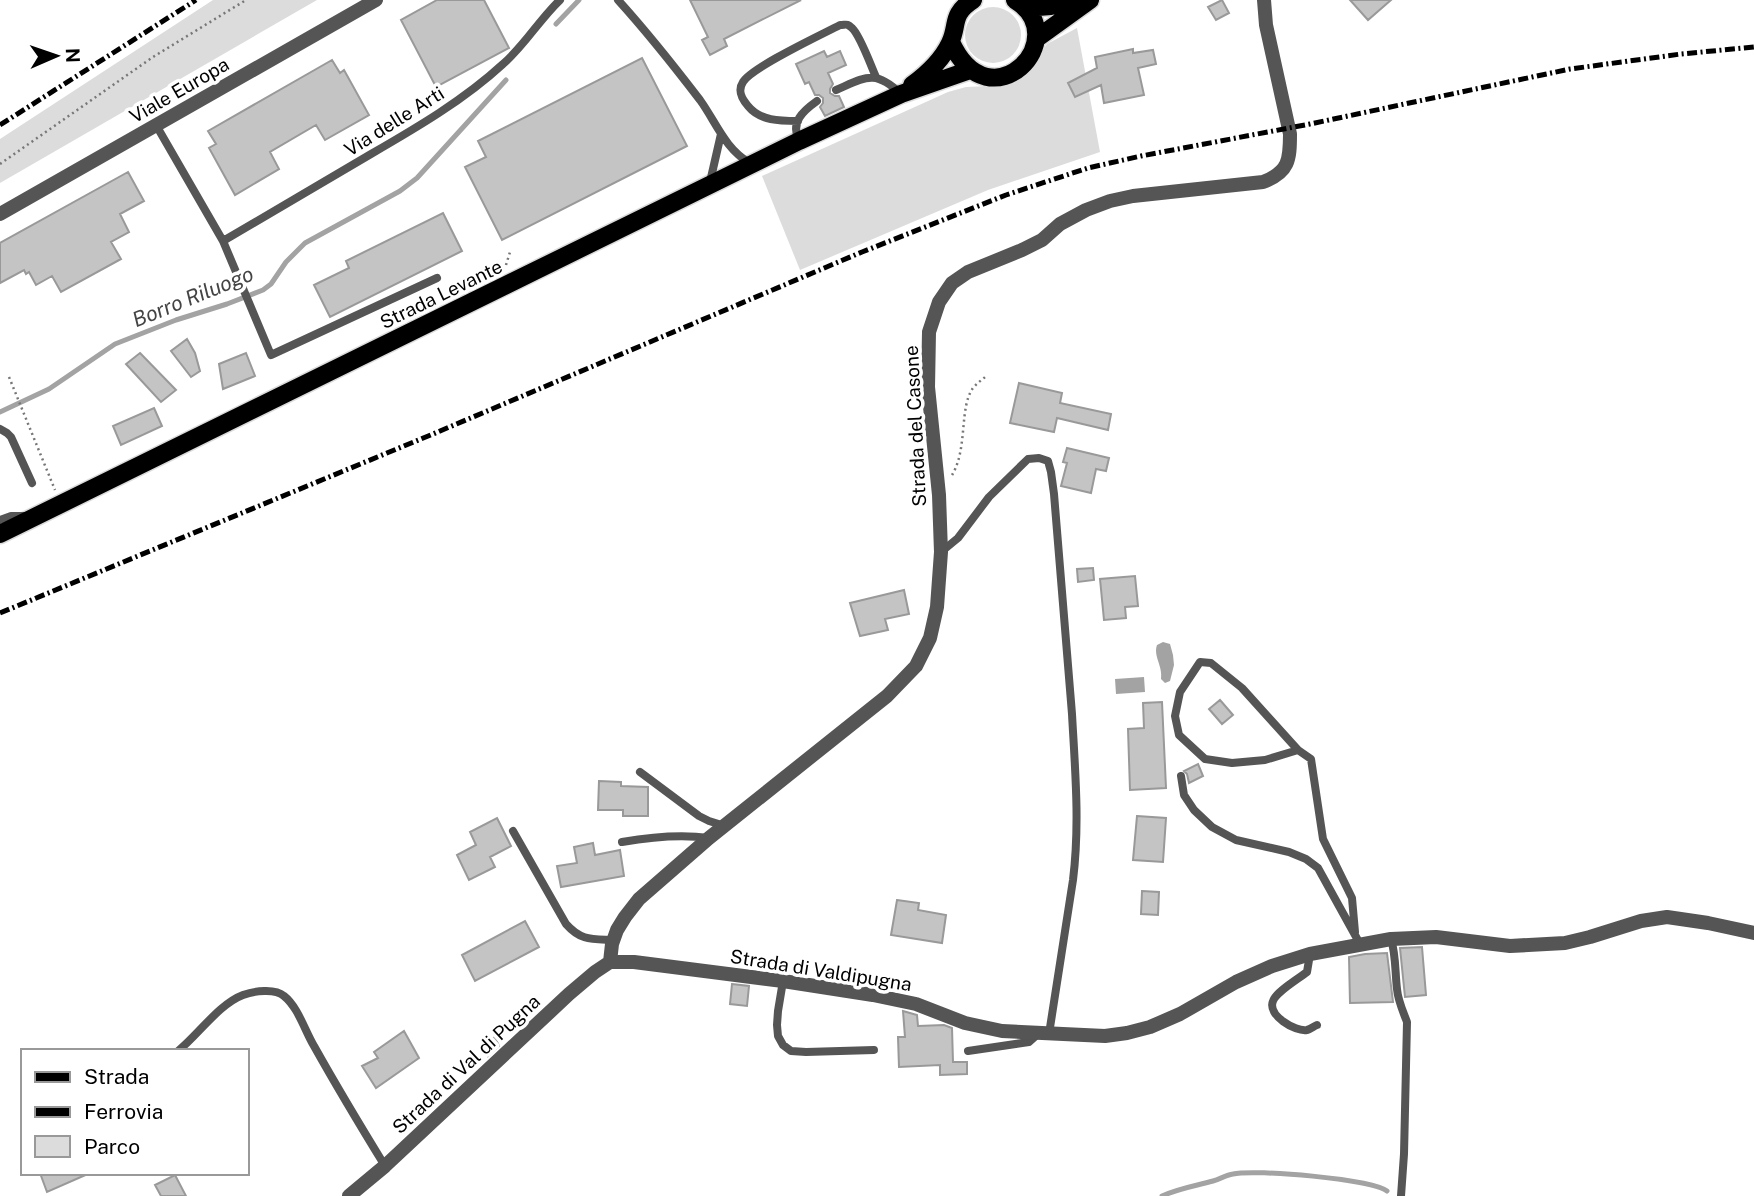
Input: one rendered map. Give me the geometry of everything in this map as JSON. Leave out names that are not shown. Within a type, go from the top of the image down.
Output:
[{"type":"main road","points":[[1020,4],[1034,9],[1082,0]]},
{"type":"main road","name":"Strada Levante","points":[[0,534],[799,141],[901,94],[970,70],[989,77],[1009,75],[1030,57],[1036,39],[1090,0]]},
{"type":"main road","name":"Strada Levante","points":[[901,94],[933,67],[950,42],[954,23],[966,3]]},
{"type":"main road","points":[[1020,4],[1032,19],[1036,39]]},
{"type":"main road","points":[[950,42],[970,70]]},
{"type":"street","name":"Viale Europa","points":[[0,214],[376,0]]},
{"type":"street","name":"Strada del Casone","points":[[610,962],[613,940],[625,917],[639,899],[709,838],[887,696],[916,666],[930,638],[937,607],[941,552],[939,495],[928,387],[929,332],[939,302],[952,283],[968,272],[1042,240],[1060,224],[1110,201],[1133,196],[1263,182],[1276,177],[1285,168],[1290,151],[1290,134],[1266,25],[1264,0]]},
{"type":"street","name":"Strada di Valdipugna","points":[[610,962],[634,962],[873,995],[916,1004],[965,1023],[1002,1031],[1105,1036],[1150,1027],[1272,966],[1357,938],[1436,937],[1510,946],[1565,943],[1641,921],[1667,917],[1754,933]]},
{"type":"street","name":"Strada di Val di Pugna","points":[[349,1196],[385,1166],[569,994],[610,962]]},
{"type":"lane","name":"Via delle Arti","points":[[223,241],[420,125],[458,99],[504,63],[560,0]]},
{"type":"lane","points":[[618,0],[685,81],[738,155],[753,164]]},
{"type":"lane","points":[[798,121],[772,120],[754,112],[740,95],[744,80],[757,70],[845,24],[851,27],[858,37],[876,77]]},
{"type":"lane","points":[[836,90],[876,77],[886,81],[901,94]]},
{"type":"lane","points":[[799,141],[796,130],[798,121],[802,113],[817,101]]},
{"type":"lane","points":[[156,125],[223,241],[271,355],[438,278]]},
{"type":"lane","points":[[709,186],[721,134]]},
{"type":"lane","points":[[0,429],[11,437],[32,483]]},
{"type":"lane","points":[[941,552],[958,538],[989,497],[1028,458],[1048,461],[1054,494],[1066,642],[1077,813],[1076,859],[1044,1034],[1029,1042],[968,1051]]},
{"type":"lane","points":[[0,520],[18,515],[33,517]]},
{"type":"lane","points":[[1298,750],[1265,760],[1232,763],[1205,759],[1179,735],[1175,716],[1180,692],[1200,662],[1211,663],[1242,688],[1298,750],[1311,759],[1323,839],[1352,898],[1357,938]]},
{"type":"lane","points":[[640,772],[699,816],[725,826]]},
{"type":"lane","points":[[1181,776],[1184,795],[1194,810],[1212,827],[1236,840],[1289,852],[1306,859],[1318,869],[1357,938]]},
{"type":"lane","points":[[513,831],[566,924],[575,934],[586,939],[613,940]]},
{"type":"lane","points":[[622,842],[653,836],[709,838]]},
{"type":"lane","points":[[1391,939],[1395,950],[1397,992],[1407,1022],[1401,1196]]},
{"type":"lane","points":[[1310,954],[1307,972],[1273,998],[1271,1006],[1274,1014],[1295,1028],[1307,1030],[1317,1025]]},
{"type":"lane","points":[[783,981],[777,1025],[778,1036],[783,1045],[791,1051],[806,1052],[874,1050]]},
{"type":"lane","points":[[180,1049],[227,1004],[243,995],[269,991],[282,994],[297,1011],[341,1094],[385,1166]]},
{"type":"path","points":[[0,164],[153,57],[246,0]]},
{"type":"path","points":[[939,495],[957,466],[968,398],[974,387],[986,376]]},
{"type":"path","points":[[9,377],[55,489]]},
{"type":"green space","points":[[213,0],[317,0],[0,183],[0,139]]},
{"type":"green space","points":[[993,7],[1008,12],[1016,20],[1021,35],[1016,50],[1008,58],[993,63],[978,58],[970,50],[965,35],[970,20],[978,12]]},
{"type":"green space","points":[[1077,28],[1100,152],[988,190],[800,270],[762,176],[948,92],[966,87],[1000,87],[1015,83],[1028,72],[1047,44]]},
{"type":"shaded area","points":[[1163,642],[1170,644],[1174,665],[1170,681],[1165,683],[1161,679],[1156,653],[1157,645]]},
{"type":"shaded area","points":[[1144,677],[1145,692],[1116,694],[1115,679]]},
{"type":"building","points":[[437,0],[484,0],[509,48],[436,87],[401,20]]},
{"type":"building","points":[[690,0],[801,0],[724,39],[727,46],[710,55],[702,40],[708,37]]},
{"type":"building","points":[[1222,0],[1229,13],[1216,20],[1208,7]]},
{"type":"building","points":[[1350,0],[1391,0],[1368,20]]},
{"type":"building","points":[[1133,49],[1133,53],[1153,50],[1156,64],[1138,68],[1144,95],[1104,103],[1101,85],[1075,97],[1068,83],[1097,68],[1095,57]]},
{"type":"building","points":[[824,51],[827,57],[840,51],[846,65],[828,73],[833,84],[830,93],[839,96],[844,107],[825,116],[820,107],[823,98],[815,95],[809,82],[805,84],[796,64]]},
{"type":"building","points":[[642,58],[687,146],[502,240],[465,167],[486,157],[478,141]]},
{"type":"building","points":[[332,60],[340,73],[344,70],[369,115],[325,140],[316,125],[270,152],[279,169],[235,195],[209,148],[216,144],[208,131]]},
{"type":"building","points":[[128,172],[144,201],[120,214],[129,232],[111,242],[121,259],[61,292],[52,276],[36,285],[29,272],[26,274],[24,270],[0,283],[0,243]]},
{"type":"building","points":[[443,213],[462,251],[330,317],[314,285],[349,268],[346,261]]},
{"type":"building","points":[[187,339],[195,353],[200,371],[191,377],[171,351]]},
{"type":"building","points":[[140,353],[176,390],[161,402],[126,364]]},
{"type":"building","points":[[246,353],[255,376],[223,389],[219,364]]},
{"type":"building","points":[[1019,383],[1062,393],[1060,403],[1111,414],[1108,430],[1057,418],[1054,432],[1010,423]]},
{"type":"building","points":[[154,408],[162,426],[121,445],[113,426]]},
{"type":"building","points":[[1067,448],[1109,458],[1106,471],[1096,469],[1091,493],[1061,486],[1067,463],[1063,462]]},
{"type":"building","points":[[1093,568],[1094,580],[1078,582],[1077,569]]},
{"type":"building","points":[[1135,576],[1138,606],[1125,607],[1126,618],[1104,620],[1100,579]]},
{"type":"building","points":[[904,590],[909,614],[885,619],[888,630],[860,636],[850,603]]},
{"type":"building","points":[[1220,700],[1233,715],[1222,724],[1209,709]]},
{"type":"building","points":[[1162,702],[1166,788],[1130,790],[1128,729],[1144,728],[1143,703]]},
{"type":"building","points":[[1198,764],[1203,776],[1189,783],[1184,771]]},
{"type":"building","points":[[599,781],[621,782],[621,786],[648,787],[648,816],[623,816],[623,810],[598,810]]},
{"type":"building","points":[[1137,816],[1166,818],[1163,862],[1133,860]]},
{"type":"building","points":[[497,818],[511,846],[490,857],[495,867],[469,880],[457,855],[476,845],[470,832]]},
{"type":"building","points":[[593,843],[595,855],[620,850],[624,876],[561,887],[557,866],[577,863],[574,847]]},
{"type":"building","points":[[1142,891],[1159,892],[1158,915],[1141,914]]},
{"type":"building","points":[[897,900],[919,903],[918,910],[946,915],[942,943],[891,935]]},
{"type":"building","points":[[525,921],[539,947],[475,981],[462,955]]},
{"type":"building","points":[[1422,947],[1426,995],[1405,997],[1400,948]]},
{"type":"building","points":[[1387,953],[1393,1002],[1350,1003],[1349,957]]},
{"type":"building","points":[[732,984],[749,986],[747,1006],[730,1004]]},
{"type":"building","points":[[903,1011],[917,1015],[918,1026],[944,1025],[952,1028],[953,1062],[967,1062],[967,1074],[940,1075],[940,1065],[899,1067],[898,1037],[905,1037]]},
{"type":"building","points":[[404,1031],[419,1058],[376,1088],[362,1066],[378,1058],[374,1052]]},
{"type":"building","points":[[495,1037],[499,1046],[488,1056],[482,1043]]},
{"type":"building","points":[[41,1175],[85,1175],[47,1192]]},
{"type":"building","points":[[175,1175],[186,1196],[161,1196],[155,1185]]},
{"type":"waterway","name":"Borro Riluogo","points":[[556,24],[579,0]]},
{"type":"waterway","name":"Borro Riluogo","points":[[0,412],[49,389],[115,344],[263,290],[305,243],[400,191],[417,178],[506,80]]},
{"type":"waterway","points":[[1162,1196],[1245,1173],[1337,1179],[1387,1191]]},
{"type":"railway","points":[[0,125],[196,0]]},
{"type":"railway","points":[[0,613],[433,434],[862,252],[1006,195],[1088,168],[1570,69],[1754,47]]}]
